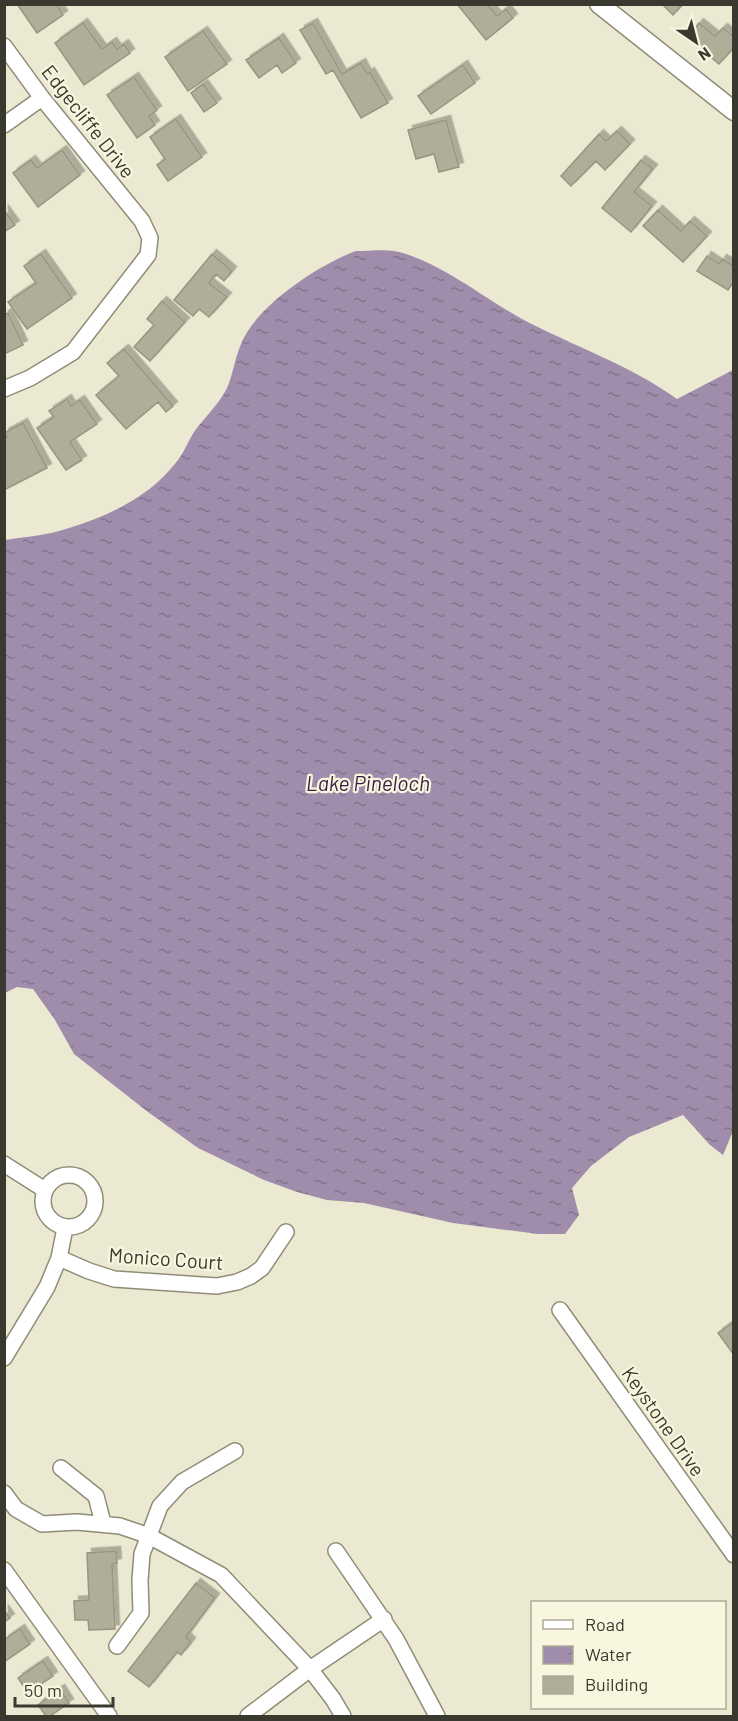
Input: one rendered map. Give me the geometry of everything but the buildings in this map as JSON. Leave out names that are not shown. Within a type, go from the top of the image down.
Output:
[{"type":"street","points":[[599,4],[734,111]]},
{"type":"street","name":"Edgecliffe Drive","points":[[4,46],[42,98],[142,221],[150,238],[148,255],[73,352],[30,378],[4,389]]},
{"type":"street","points":[[4,125],[42,98]]},
{"type":"street","points":[[4,1164],[45,1190]]},
{"type":"street","points":[[72,1174],[88,1181],[96,1198],[96,1207],[92,1216],[83,1224],[74,1228],[65,1227],[53,1223],[48,1217],[43,1199],[45,1190],[52,1181],[60,1176],[72,1174]]},
{"type":"street","points":[[4,1358],[9,1340],[47,1287],[59,1258],[65,1227]]},
{"type":"street","name":"Monico Court","points":[[59,1258],[88,1272],[114,1280],[217,1286],[237,1282],[262,1268],[286,1232]]},
{"type":"street","name":"Keystone Drive","points":[[560,1310],[734,1555]]},
{"type":"street","points":[[117,1646],[141,1613],[142,1554],[160,1506],[182,1482],[235,1452]]},
{"type":"street","points":[[61,1468],[96,1496],[103,1523]]},
{"type":"street","points":[[4,1493],[15,1509],[42,1524],[77,1522],[120,1526],[149,1536],[221,1575],[310,1669],[343,1716]]},
{"type":"street","points":[[336,1551],[384,1619],[436,1716]]},
{"type":"street","points":[[4,1570],[109,1716]]},
{"type":"street","points":[[248,1716],[310,1669],[384,1619]]},
{"type":"street","points":[[333,1699],[336,1716]]},
{"type":"water","name":"Lake Pineloch","points":[[356,251],[394,251],[421,260],[451,275],[522,319],[621,366],[677,399],[733,370],[733,1131],[723,1155],[710,1145],[683,1115],[629,1137],[591,1166],[572,1188],[579,1215],[565,1234],[538,1234],[453,1223],[364,1203],[327,1200],[264,1180],[198,1148],[74,1054],[55,1020],[33,989],[17,987],[5,993],[5,540],[52,533],[76,526],[109,513],[154,486],[178,460],[194,432],[224,394],[241,344],[260,315],[290,288],[324,266]]}]
